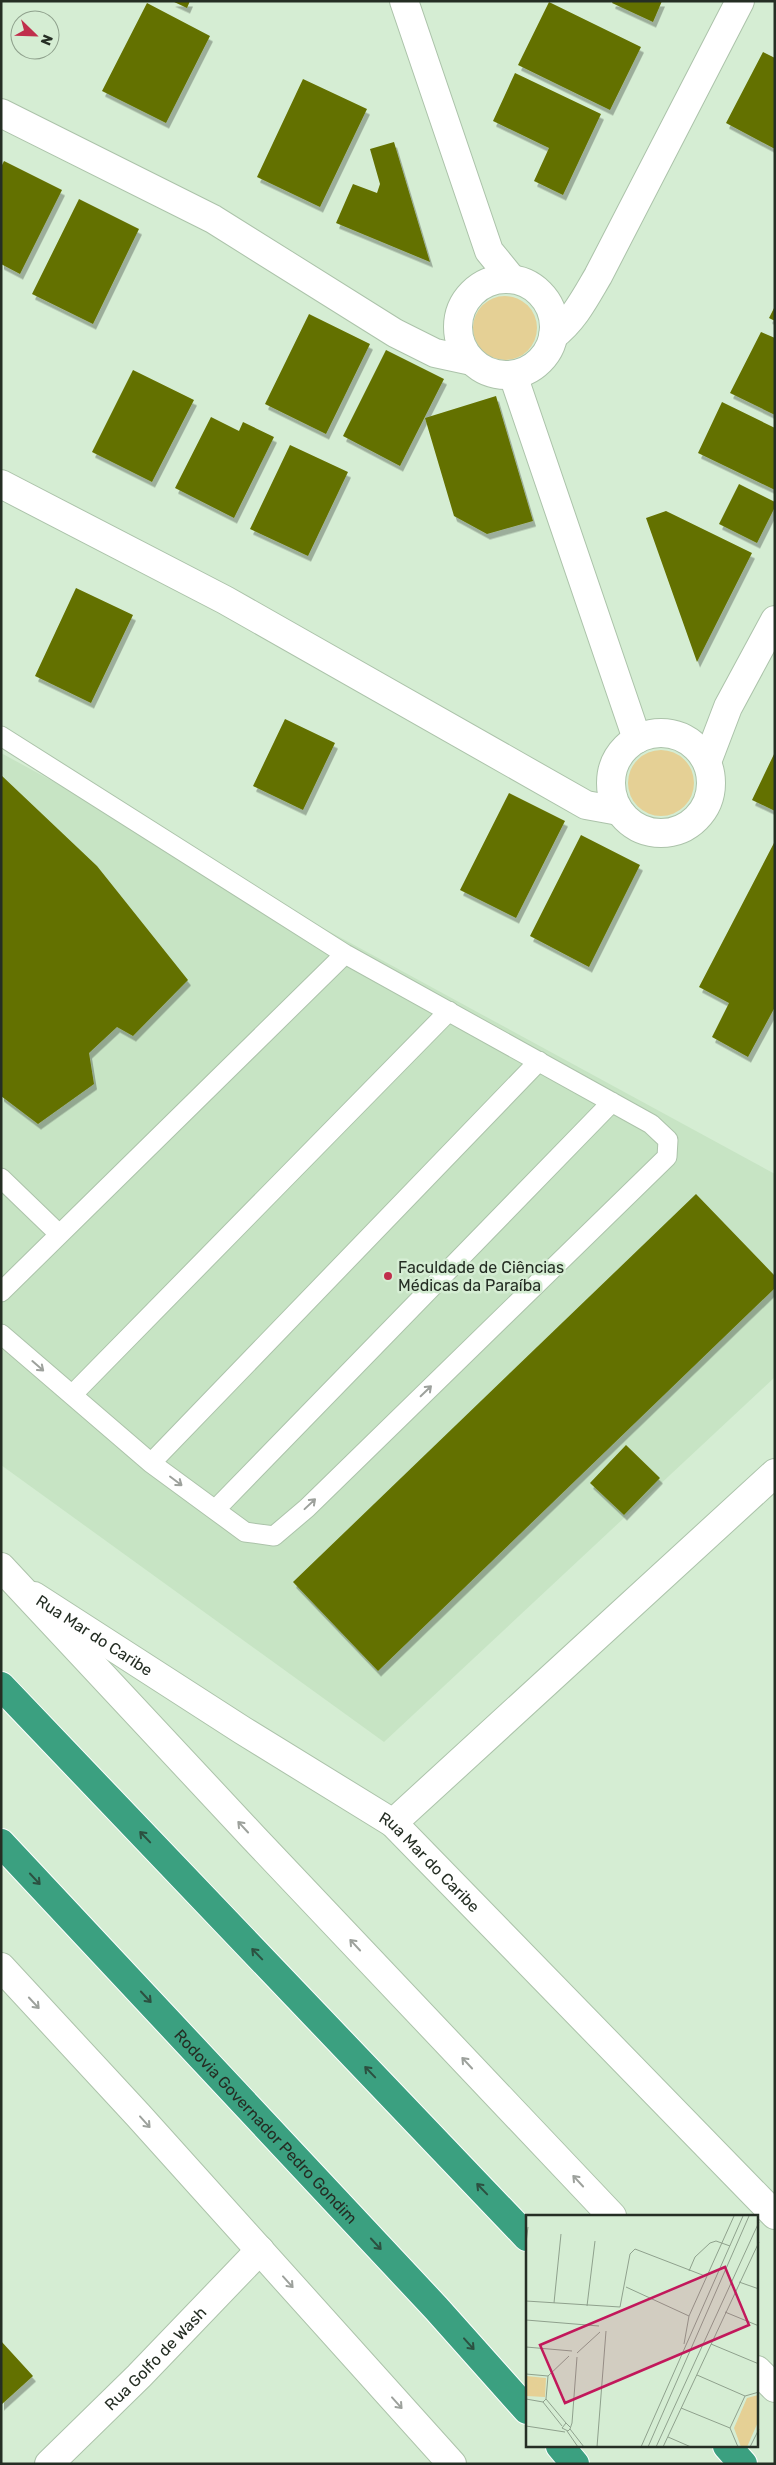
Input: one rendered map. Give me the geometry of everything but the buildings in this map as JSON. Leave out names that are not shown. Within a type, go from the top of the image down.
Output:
[{"type":"highway","points":[[1,1686],[526,2236]]},
{"type":"highway","name":"Rodovia Governador Pedro Gondim","points":[[1,1843],[436,2308],[526,2409]]},
{"type":"highway","points":[[562,2448],[576,2464]]},
{"type":"highway","points":[[729,2448],[743,2464]]},
{"type":"street","points":[[404,1],[489,251],[511,278],[530,285],[545,299],[553,317],[553,336],[548,350],[539,362],[527,370],[513,375],[498,375],[484,370],[472,361],[462,347],[458,330],[459,316],[464,303],[473,292],[484,284],[511,278]]},
{"type":"street","points":[[553,336],[565,327],[577,312],[598,276],[740,1]]},
{"type":"street","points":[[1,112],[213,220],[380,325],[435,353],[472,361]]},
{"type":"street","points":[[484,284],[489,251]]},
{"type":"street","points":[[545,299],[598,276]]},
{"type":"street","points":[[410,339],[436,332],[458,330]]},
{"type":"street","points":[[513,375],[637,739]]},
{"type":"street","points":[[1,484],[225,600],[586,805],[620,811]]},
{"type":"street","points":[[707,762],[728,707],[775,620]]},
{"type":"street","points":[[684,738],[728,707]]},
{"type":"street","points":[[652,733],[669,733],[684,738],[698,748],[707,762],[711,778],[709,795],[703,810],[692,822],[677,830],[662,833],[645,830],[631,823],[620,811],[613,796],[612,780],[615,763],[624,749],[637,739],[652,733]]},
{"type":"street","points":[[553,787],[612,780]]},
{"type":"street","points":[[393,1823],[775,1473]]},
{"type":"street","points":[[1,1567],[611,2215]]},
{"type":"street","name":"Rua Mar do Caribe","points":[[20,1587],[242,1730],[393,1823],[770,2199]]},
{"type":"street","points":[[1,1967],[260,2250],[452,2464]]},
{"type":"street","name":"Rua Golfo de Wash","points":[[49,2464],[139,2376],[260,2250]]},
{"type":"street","points":[[758,2371],[775,2388]]},
{"type":"lane","points":[[1,736],[346,954],[651,1124],[668,1140],[667,1157],[314,1501],[274,1536],[245,1532],[151,1463],[1,1334]]},
{"type":"lane","points":[[1,1292],[346,954]]},
{"type":"lane","points":[[72,1395],[449,1011]]},
{"type":"lane","points":[[151,1463],[539,1061]]},
{"type":"lane","points":[[215,1510],[612,1102]]},
{"type":"lane","points":[[1,1178],[59,1234]]},
{"type":"shaded area","points":[[499,296],[511,296],[528,305],[535,316],[537,328],[535,340],[528,351],[511,360],[499,360],[487,355],[478,346],[473,334],[473,322],[478,310],[487,301]]},
{"type":"shaded area","points":[[661,750],[673,753],[684,760],[691,771],[694,783],[691,795],[684,806],[673,813],[661,816],[649,813],[638,806],[631,795],[628,783],[631,771],[638,760],[649,753]]},
{"type":"shaded area","name":"Faculdade de Ciências Médicas da Paraíba","points":[[1,753],[775,1174],[775,1377],[384,1742],[1,1465]]},
{"type":"place","name":"Faculdade de Ciências Médicas da Paraíba","points":[[388,1276]]}]
